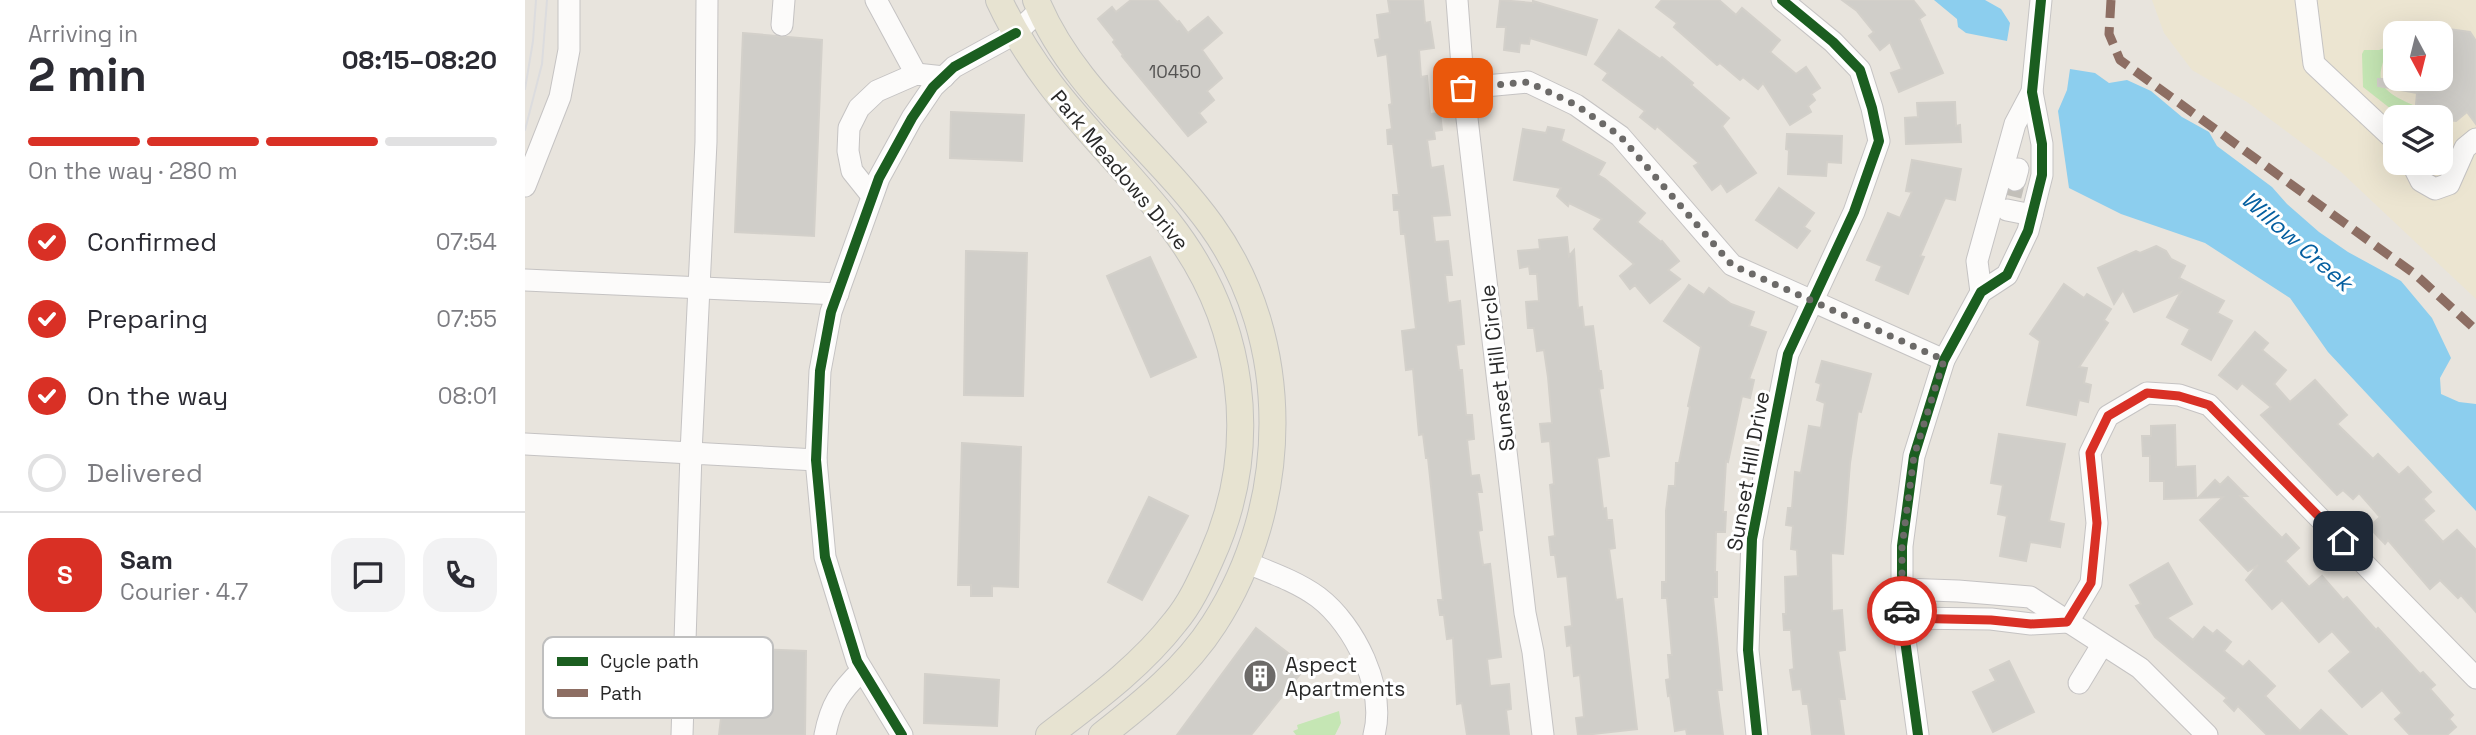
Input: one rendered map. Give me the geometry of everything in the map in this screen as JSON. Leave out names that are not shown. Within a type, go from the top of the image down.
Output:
[{"type":"main road","name":"Park Meadows Drive","points":[[999,0],[1052,90],[1169,223],[1199,266],[1223,316],[1234,357],[1240,401],[1240,446],[1236,479],[1224,530],[1197,590],[1176,622],[1148,653],[1108,689],[1049,735]]},
{"type":"main road","name":"Park Meadows Drive","points":[[1038,5],[1078,70],[1171,175],[1212,226],[1242,279],[1253,305],[1266,350],[1272,399],[1272,449],[1262,512],[1245,562],[1214,624],[1188,658],[1155,691],[1102,735]]},
{"type":"street","points":[[525,186],[560,97],[569,50],[569,0]]},
{"type":"street","points":[[685,637],[706,142],[707,0]]},
{"type":"street","points":[[782,25],[784,0]]},
{"type":"street","points":[[876,0],[916,74]]},
{"type":"street","name":"Sunset Hill Circle","points":[[1457,0],[1463,88],[1525,613],[1533,652],[1543,735]]},
{"type":"street","points":[[1782,0],[1860,70],[1873,108],[1879,141],[1854,212],[1812,303]]},
{"type":"street","points":[[1980,284],[2007,275],[2028,231],[2042,175],[2042,144],[2032,92],[2041,0]]},
{"type":"street","points":[[2306,0],[2314,64],[2383,129]]},
{"type":"street","points":[[902,735],[857,661],[825,557],[816,460],[820,371],[831,312],[872,196],[912,118],[933,87],[954,67],[1016,33],[1038,5]]},
{"type":"street","points":[[872,196],[852,171],[848,151],[849,128],[859,108],[877,91],[916,74],[944,77]]},
{"type":"street","points":[[1463,88],[1528,82],[1576,105],[1620,136],[1732,265],[1944,360]]},
{"type":"street","points":[[1918,735],[1902,618],[1902,547],[1914,456],[1944,360],[1980,284],[2003,224],[2011,184],[2015,124],[2032,92]]},
{"type":"street","points":[[2418,175],[2421,181],[2435,189],[2449,184],[2465,148],[2476,139]]},
{"type":"street","points":[[1980,284],[1977,261],[2011,184],[2042,175]]},
{"type":"street","points":[[2011,184],[2032,215]]},
{"type":"street","points":[[525,280],[838,294]]},
{"type":"street","name":"Sunset Hill Drive","points":[[1757,735],[1748,650],[1752,539],[1788,354],[1812,303]]},
{"type":"street","points":[[2067,622],[2091,583],[2097,523],[2090,453],[2102,428],[2108,416],[2147,393],[2179,396],[2209,405],[2476,678]]},
{"type":"street","points":[[525,444],[816,460]]},
{"type":"street","points":[[1245,562],[1288,580],[1318,598],[1344,625],[1366,663],[1377,700],[1374,735]]},
{"type":"street","points":[[1902,589],[2030,597],[2140,668],[2207,735]]},
{"type":"street","points":[[1902,618],[1991,620],[2031,624],[2067,622]]},
{"type":"street","points":[[2079,683],[2102,645]]},
{"type":"street","points":[[825,735],[830,712],[840,693],[862,670]]},
{"type":"shaded area","points":[[2152,0],[2476,0],[2476,299],[2341,172],[2247,102],[2192,70],[2164,33]]},
{"type":"green space","points":[[2383,49],[2383,91],[2388,91],[2413,105],[2386,105],[2363,87],[2362,54],[2364,50]]},
{"type":"green space","points":[[1339,711],[1341,723],[1335,735],[1296,735],[1293,731],[1298,729],[1297,725]]},
{"type":"water","points":[[1934,0],[1985,0],[2001,9],[2010,23],[2007,41],[1966,33],[1958,27],[1957,19]]},
{"type":"water","name":"Willow Creek","points":[[2070,69],[2095,73],[2109,83],[2127,80],[2151,91],[2182,117],[2209,132],[2217,146],[2272,187],[2319,232],[2348,252],[2401,281],[2432,318],[2451,358],[2440,378],[2441,394],[2459,402],[2476,404],[2476,511],[2328,352],[2290,298],[2205,243],[2121,214],[2069,188],[2058,111],[2067,90]]},
{"type":"building","points":[[1131,0],[1157,0],[1188,33],[1208,17],[1222,33],[1202,50],[1222,78],[1207,91],[1214,100],[1199,113],[1206,122],[1188,136],[1122,56],[1113,42],[1115,40],[1098,19],[1112,7],[1116,12]]},
{"type":"building","points":[[1388,0],[1423,0],[1425,23],[1430,22],[1434,48],[1419,50],[1421,77],[1427,76],[1430,114],[1440,113],[1442,130],[1434,131],[1435,139],[1427,140],[1431,168],[1443,166],[1450,215],[1432,216],[1435,242],[1448,241],[1452,275],[1445,275],[1448,303],[1460,301],[1464,344],[1456,345],[1459,370],[1462,370],[1466,415],[1472,415],[1474,439],[1467,440],[1471,476],[1479,475],[1482,492],[1477,492],[1482,530],[1478,531],[1483,565],[1490,564],[1501,657],[1487,659],[1490,686],[1509,684],[1511,709],[1506,710],[1509,735],[1467,735],[1462,703],[1457,704],[1453,638],[1447,639],[1444,615],[1440,615],[1438,600],[1443,600],[1428,458],[1423,434],[1419,435],[1413,369],[1406,370],[1402,331],[1416,329],[1405,234],[1401,234],[1399,210],[1394,210],[1393,195],[1399,195],[1393,144],[1388,144],[1387,130],[1392,129],[1389,105],[1392,104],[1387,54],[1378,56],[1375,40],[1380,39],[1377,15],[1390,13]]},
{"type":"building","points":[[1500,0],[1533,1],[1597,20],[1586,55],[1530,38],[1529,44],[1520,43],[1519,52],[1504,50],[1506,27],[1497,27]]},
{"type":"building","points":[[1662,0],[1719,0],[1736,15],[1742,8],[1780,40],[1770,52],[1796,74],[1806,67],[1820,88],[1811,94],[1815,100],[1808,106],[1811,112],[1790,125],[1763,83],[1758,89],[1743,77],[1740,80],[1720,63],[1717,65],[1674,27],[1677,23],[1656,7]]},
{"type":"building","points":[[1842,0],[1913,0],[1925,15],[1919,19],[1943,73],[1899,92],[1891,73],[1902,69],[1890,42],[1880,50],[1869,36],[1874,32],[1857,11]]},
{"type":"building","points":[[1619,30],[1660,59],[1662,57],[1729,118],[1722,126],[1756,173],[1727,192],[1721,183],[1712,190],[1694,166],[1699,163],[1657,126],[1655,129],[1640,117],[1645,111],[1603,80],[1608,73],[1595,64]]},
{"type":"building","points":[[2453,30],[2470,32],[2476,41],[2476,124],[2467,112],[2453,121],[2453,105],[2416,105],[2417,93],[2406,91],[2453,91]]},
{"type":"building","points":[[743,33],[822,40],[814,236],[735,232]]},
{"type":"building","points":[[2378,79],[2383,79],[2383,87],[2378,86]]},
{"type":"building","points":[[1955,102],[1956,126],[1960,125],[1961,142],[1906,144],[1905,118],[1918,117],[1917,103]]},
{"type":"building","points":[[951,112],[1024,115],[1022,161],[950,158]]},
{"type":"building","points":[[1548,127],[1564,130],[1561,141],[1605,163],[1598,175],[1645,213],[1637,222],[1662,241],[1679,261],[1668,270],[1680,279],[1650,303],[1635,285],[1630,289],[1620,276],[1634,264],[1594,229],[1602,219],[1569,203],[1568,206],[1557,196],[1561,188],[1514,180],[1523,129],[1546,133]]},
{"type":"building","points":[[1787,134],[1842,136],[1841,163],[1827,162],[1826,176],[1788,174]]},
{"type":"building","points":[[1912,160],[1961,169],[1955,200],[1945,198],[1920,256],[1924,257],[1908,294],[1876,280],[1882,266],[1867,260],[1888,213],[1900,218],[1912,192],[1906,191]]},
{"type":"building","points":[[1779,188],[1814,213],[1804,227],[1810,231],[1797,248],[1756,220]]},
{"type":"building","points":[[1567,237],[1569,256],[1574,250],[1578,308],[1582,307],[1584,327],[1593,326],[1601,371],[1603,388],[1599,389],[1609,456],[1597,458],[1603,509],[1606,508],[1607,520],[1612,520],[1615,548],[1609,549],[1616,600],[1622,599],[1637,729],[1584,735],[1578,735],[1576,718],[1584,717],[1580,675],[1574,676],[1571,645],[1567,646],[1565,627],[1572,626],[1567,576],[1558,577],[1549,537],[1555,536],[1550,485],[1554,484],[1550,441],[1542,442],[1540,424],[1552,423],[1548,377],[1544,350],[1537,351],[1534,328],[1528,328],[1526,302],[1539,301],[1537,274],[1530,274],[1529,266],[1520,268],[1518,251],[1540,249],[1539,240]]},
{"type":"building","points":[[2156,246],[2166,251],[2171,259],[2185,266],[2179,278],[2224,301],[2217,313],[2232,321],[2211,360],[2182,344],[2190,329],[2167,317],[2181,292],[2134,312],[2123,290],[2114,304],[2098,268],[2136,251],[2140,253]]},
{"type":"building","points":[[966,251],[1027,253],[1023,396],[964,395]]},
{"type":"building","points":[[1150,257],[1196,357],[1151,377],[1107,276]]},
{"type":"building","points":[[2064,284],[2084,298],[2087,294],[2111,309],[2104,320],[2108,323],[2079,367],[2087,368],[2084,383],[2091,385],[2088,402],[2079,400],[2076,415],[2027,405],[2040,341],[2030,334]]},
{"type":"building","points":[[1689,285],[1704,295],[1709,288],[1731,304],[1754,312],[1749,326],[1766,332],[1749,379],[1754,380],[1750,398],[1742,396],[1728,462],[1726,461],[1723,512],[1726,512],[1725,532],[1716,532],[1717,597],[1713,597],[1722,690],[1717,690],[1723,735],[1687,735],[1686,729],[1675,731],[1666,680],[1670,679],[1668,655],[1672,655],[1667,598],[1662,598],[1662,582],[1666,582],[1666,511],[1669,486],[1675,486],[1676,463],[1679,463],[1701,347],[1664,321]]},
{"type":"building","points":[[2255,332],[2268,343],[2262,350],[2286,370],[2274,384],[2290,402],[2315,380],[2347,415],[2337,424],[2373,459],[2378,454],[2399,475],[2408,467],[2431,492],[2423,499],[2434,511],[2423,520],[2443,542],[2457,530],[2476,550],[2476,612],[2461,595],[2458,598],[2440,580],[2430,589],[2388,540],[2385,544],[2369,527],[2380,517],[2359,493],[2353,499],[2343,490],[2337,495],[2261,415],[2271,407],[2242,383],[2237,389],[2219,375]]},
{"type":"building","points":[[1822,361],[1871,374],[1861,412],[1858,411],[1850,463],[1843,554],[1831,553],[1832,611],[1842,610],[1845,650],[1838,651],[1845,699],[1839,699],[1844,735],[1812,735],[1808,704],[1803,704],[1801,689],[1793,690],[1790,670],[1794,669],[1791,630],[1784,630],[1783,614],[1786,614],[1785,577],[1798,576],[1797,550],[1791,549],[1793,526],[1786,525],[1788,508],[1792,508],[1795,472],[1801,473],[1809,426],[1821,428],[1825,403],[1817,400],[1821,384],[1816,382]]},
{"type":"building","points":[[2175,425],[2176,467],[2195,466],[2196,498],[2164,499],[2164,481],[2150,481],[2150,456],[2143,456],[2142,436],[2151,436],[2151,426]]},
{"type":"building","points":[[1999,434],[2065,444],[2049,521],[2064,524],[2060,547],[2030,542],[2026,561],[2000,556],[2007,516],[1998,514],[2003,485],[1991,483]]},
{"type":"building","points":[[962,443],[1021,447],[1018,587],[992,586],[992,596],[971,596],[971,585],[958,585]]},
{"type":"building","points":[[2228,477],[2247,496],[2240,496],[2282,538],[2286,534],[2299,548],[2285,561],[2309,587],[2322,576],[2343,600],[2347,597],[2420,674],[2423,672],[2435,685],[2430,689],[2453,715],[2449,719],[2456,727],[2447,735],[2410,735],[2395,719],[2402,713],[2382,690],[2362,707],[2329,671],[2351,652],[2332,631],[2319,642],[2282,600],[2272,609],[2246,580],[2258,565],[2248,571],[2200,520],[2223,497],[2198,498],[2215,480],[2220,485]]},
{"type":"building","points":[[1149,497],[1188,516],[1142,600],[1108,582]]},
{"type":"building","points":[[2168,563],[2192,604],[2167,618],[2193,640],[2204,627],[2213,634],[2217,630],[2231,642],[2224,651],[2243,667],[2249,661],[2275,686],[2265,696],[2300,731],[2321,710],[2347,735],[2267,735],[2238,706],[2234,711],[2224,701],[2227,698],[2155,637],[2136,606],[2141,604],[2130,585]]},
{"type":"building","name":"Aspect Apartments","points":[[1256,628],[1306,667],[1251,735],[1177,735]]},
{"type":"building","points":[[773,650],[806,651],[805,735],[719,735],[721,718],[773,718]]},
{"type":"building","points":[[2009,661],[2034,712],[1993,732],[1973,692],[1996,681],[1990,670]]},
{"type":"building","points":[[925,674],[999,680],[997,726],[924,723]]},
{"type":"tunnel","points":[[2011,196],[2015,180]]},
{"type":"tram line","points":[[525,89],[536,0]]},
{"type":"tram line","points":[[525,130],[542,64],[547,0]]},
{"type":"marked path","points":[[2111,0],[2109,34],[2120,60],[2416,275],[2476,330]]},
{"type":"cycle path","points":[[1757,735],[1748,650],[1752,539],[1788,354],[1854,212],[1879,141],[1860,70],[1833,42],[1782,0]]},
{"type":"cycle path","points":[[1918,735],[1902,618],[1902,546],[1914,456],[1944,360],[1981,292],[2007,275],[2028,231],[2042,175],[2042,144],[2032,92],[2041,0]]},
{"type":"cycle path","points":[[902,735],[857,661],[825,557],[816,460],[820,371],[831,312],[879,178],[912,118],[933,87],[954,67],[1016,33]]},
{"type":"way so far","points":[[1463,88],[1528,82],[1576,105],[1620,136],[1732,265],[1944,360],[1914,456],[1902,547],[1902,611]]},
{"type":"place","name":"Aspect Apartments","points":[[1260,676]]},
{"type":"route","points":[[1902,611],[1902,618],[1991,620],[2031,624],[2067,622],[2091,583],[2097,523],[2090,453],[2108,416],[2147,393],[2179,396],[2209,405],[2343,541]]}]
